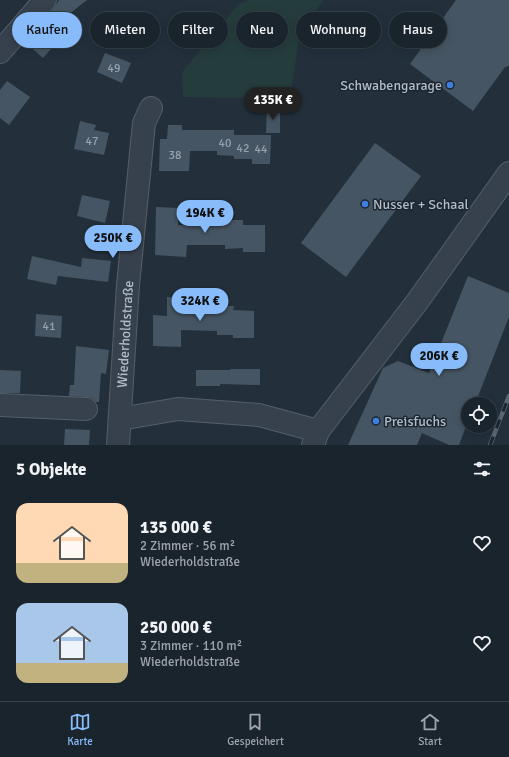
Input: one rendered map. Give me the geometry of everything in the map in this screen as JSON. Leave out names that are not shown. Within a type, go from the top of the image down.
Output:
[{"type":"street","points":[[0,52],[45,0]]},
{"type":"street","name":"Wiederholdstraße","points":[[118,445],[129,278],[144,123],[151,108]]},
{"type":"street","points":[[120,419],[178,409],[259,415],[315,438],[417,302],[509,173]]},
{"type":"street","points":[[0,405],[86,409]]},
{"type":"green space","points":[[248,0],[324,0],[315,12],[296,12],[296,48],[298,48],[290,99],[183,97],[182,72],[202,48],[228,48],[228,17],[239,4]]},
{"type":"building","points":[[59,0],[87,0],[72,12],[51,12]]},
{"type":"building","points":[[456,0],[509,0],[509,66],[505,67],[473,111],[410,64],[422,48],[447,48],[447,13]]},
{"type":"building","points":[[32,48],[52,48],[43,58]]},
{"type":"building","points":[[105,53],[131,63],[122,83],[97,72]]},
{"type":"building","points":[[7,81],[30,97],[9,125],[0,118],[0,90]]},
{"type":"building","points":[[267,108],[280,108],[280,133],[266,133]]},
{"type":"building","points":[[80,121],[96,125],[94,130],[109,133],[104,155],[74,149]]},
{"type":"building","points":[[168,125],[182,125],[182,130],[234,130],[234,135],[271,135],[270,164],[252,164],[252,159],[234,159],[234,156],[217,155],[217,151],[190,151],[189,171],[159,171],[160,139],[167,139]]},
{"type":"building","name":"Nusser + Schaal","points":[[375,143],[421,176],[346,277],[301,243]]},
{"type":"building","points":[[82,195],[110,201],[105,223],[77,216]]},
{"type":"building","points":[[156,207],[178,208],[178,225],[209,226],[209,217],[225,217],[225,220],[243,220],[243,225],[265,225],[265,252],[243,252],[243,248],[225,249],[225,245],[187,245],[186,257],[155,255]]},
{"type":"building","points":[[32,256],[81,267],[82,258],[111,261],[108,282],[58,276],[56,285],[27,279]]},
{"type":"building","points":[[468,276],[509,293],[509,317],[478,397],[461,397],[461,433],[464,433],[459,445],[449,445],[422,433],[417,445],[348,445],[383,368],[398,361],[429,373]]},
{"type":"building","points":[[167,297],[182,298],[182,302],[217,302],[217,306],[234,306],[233,310],[254,311],[254,338],[233,338],[233,335],[217,335],[217,331],[181,330],[181,347],[153,346],[153,315],[167,316]]},
{"type":"building","points":[[36,314],[62,316],[61,338],[35,336]]},
{"type":"building","points":[[76,346],[109,350],[106,374],[101,373],[99,402],[87,397],[69,396],[70,385],[74,385]]},
{"type":"building","points":[[260,369],[260,385],[220,384],[220,386],[196,386],[196,370]]},
{"type":"building","points":[[0,370],[21,371],[20,393],[0,393]]},
{"type":"building","points":[[65,429],[90,430],[89,445],[64,445]]},
{"type":"railway","points":[[490,445],[509,396]]},
{"type":"place","name":"Schwabengarage","points":[[450,85]]},
{"type":"place","name":"Nusser + Schaal","points":[[365,204]]},
{"type":"place","name":"Preisfuchs","points":[[376,421]]}]
